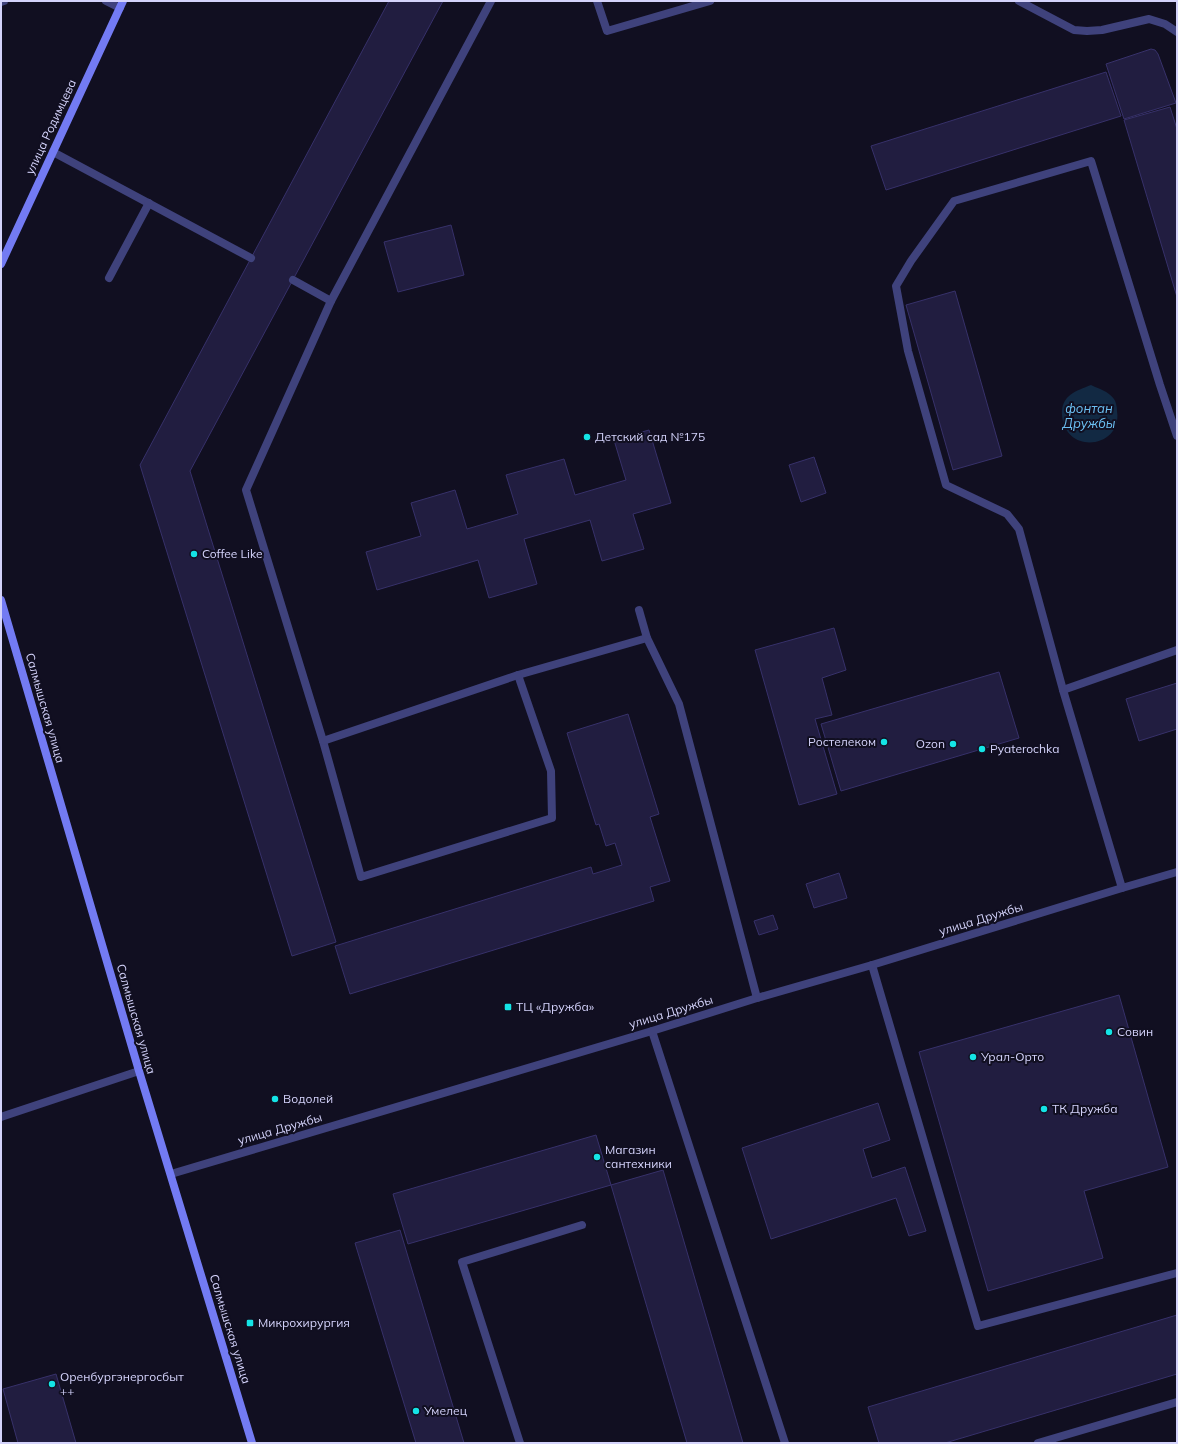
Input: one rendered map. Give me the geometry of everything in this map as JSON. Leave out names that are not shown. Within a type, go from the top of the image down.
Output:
[{"type":"main road","name":"улица Родимцева","points":[[1,264],[122,4]]},
{"type":"main road","name":"Салмышская улица","points":[[1,600],[139,1071],[252,1443]]},
{"type":"street","points":[[106,1],[122,4]]},
{"type":"street","points":[[491,1],[331,301],[246,490],[323,741],[361,878],[552,818],[551,772],[518,676]]},
{"type":"street","points":[[597,1],[607,31],[710,1]]},
{"type":"street","points":[[1019,1],[1074,30],[1087,32],[1102,30],[1149,19],[1166,24],[1177,32]]},
{"type":"street","points":[[53,152],[251,258]]},
{"type":"street","points":[[1122,888],[1063,690],[1019,529],[1007,514],[946,485],[908,351],[896,286],[911,261],[954,201],[1091,161],[1177,436]]},
{"type":"street","points":[[108,278],[149,203]]},
{"type":"street","points":[[293,280],[331,301]]},
{"type":"street","points":[[639,610],[647,638],[679,704],[757,998]]},
{"type":"street","points":[[323,741],[518,676],[647,638]]},
{"type":"street","points":[[1063,690],[1177,650]]},
{"type":"street","name":"улица Дружбы","points":[[171,1174],[652,1031],[757,998],[872,965],[1177,872]]},
{"type":"street","points":[[872,965],[978,1326],[1177,1273]]},
{"type":"street","points":[[652,1031],[785,1443]]},
{"type":"street","points":[[1,1117],[139,1071]]},
{"type":"street","points":[[520,1443],[462,1262],[582,1225]]},
{"type":"street","points":[[1038,1443],[1177,1402]]},
{"type":"water","name":"фонтан Дружбы","points":[[1091,385],[1106,392],[1114,399],[1117,409],[1116,423],[1111,433],[1103,439],[1093,442],[1082,442],[1073,437],[1065,428],[1062,408],[1070,395]]},
{"type":"building","points":[[389,1],[443,1],[190,471],[336,942],[292,956],[140,465]]},
{"type":"building","points":[[1151,49],[1155,50],[1158,54],[1176,103],[1124,119],[1106,64]]},
{"type":"building","points":[[1106,72],[1121,116],[886,190],[871,146]]},
{"type":"building","points":[[1170,107],[1177,129],[1177,297],[1124,120]]},
{"type":"building","points":[[451,225],[464,275],[398,292],[384,242]]},
{"type":"building","points":[[955,291],[1002,456],[953,470],[906,305]]},
{"type":"building","points":[[649,430],[671,503],[633,514],[644,549],[602,561],[590,520],[524,539],[537,584],[489,598],[478,560],[377,590],[366,552],[421,536],[411,503],[455,490],[467,529],[518,514],[506,475],[564,459],[575,495],[626,480],[614,440]]},
{"type":"building","points":[[814,457],[826,493],[801,502],[789,465]]},
{"type":"building","points":[[834,628],[846,670],[822,678],[832,715],[815,719],[837,794],[799,805],[755,650]]},
{"type":"building","points":[[999,672],[1019,738],[841,791],[821,724]]},
{"type":"building","points":[[1177,683],[1177,729],[1139,741],[1126,699]]},
{"type":"building","points":[[628,714],[659,814],[650,817],[670,881],[650,887],[654,901],[350,994],[335,946],[591,867],[593,874],[622,865],[615,843],[606,846],[599,824],[596,825],[567,733]]},
{"type":"building","points":[[839,873],[847,898],[814,908],[806,884]]},
{"type":"building","points":[[773,915],[778,929],[759,935],[754,921]]},
{"type":"building","name":"ТК Дружба","points":[[1119,995],[1168,1167],[1084,1191],[1103,1258],[988,1291],[919,1052]]},
{"type":"building","points":[[878,1103],[890,1140],[863,1149],[872,1178],[905,1167],[926,1231],[909,1236],[896,1198],[771,1239],[742,1148]]},
{"type":"building","points":[[596,1135],[611,1185],[408,1244],[393,1194]]},
{"type":"building","points":[[663,1170],[743,1443],[687,1443],[611,1185]]},
{"type":"building","points":[[400,1230],[464,1443],[416,1443],[355,1243]]},
{"type":"building","points":[[1177,1315],[1177,1374],[945,1443],[879,1443],[868,1407]]},
{"type":"building","points":[[56,1374],[76,1443],[18,1443],[3,1389]]},
{"type":"place","name":"Детский сад №175","points":[[587,437]]},
{"type":"place","name":"Coffee Like","points":[[194,554]]},
{"type":"place","name":"Ростелеком","points":[[884,742]]},
{"type":"place","name":"Ozon","points":[[953,744]]},
{"type":"place","name":"Pyaterochka","points":[[982,749]]},
{"type":"place","name":"ТЦ «Дружба»","points":[[508,1007]]},
{"type":"place","name":"Совин","points":[[1109,1032]]},
{"type":"place","name":"Урал-Орто","points":[[973,1057]]},
{"type":"place","name":"Водолей","points":[[275,1099]]},
{"type":"place","name":"ТК Дружба","points":[[1044,1109]]},
{"type":"place","name":"Магазин сантехники","points":[[597,1157]]},
{"type":"place","name":"Микрохирургия","points":[[250,1323]]},
{"type":"place","name":"Оренбургэнергосбыт ++","points":[[52,1384]]},
{"type":"place","name":"Умелец","points":[[416,1411]]}]
